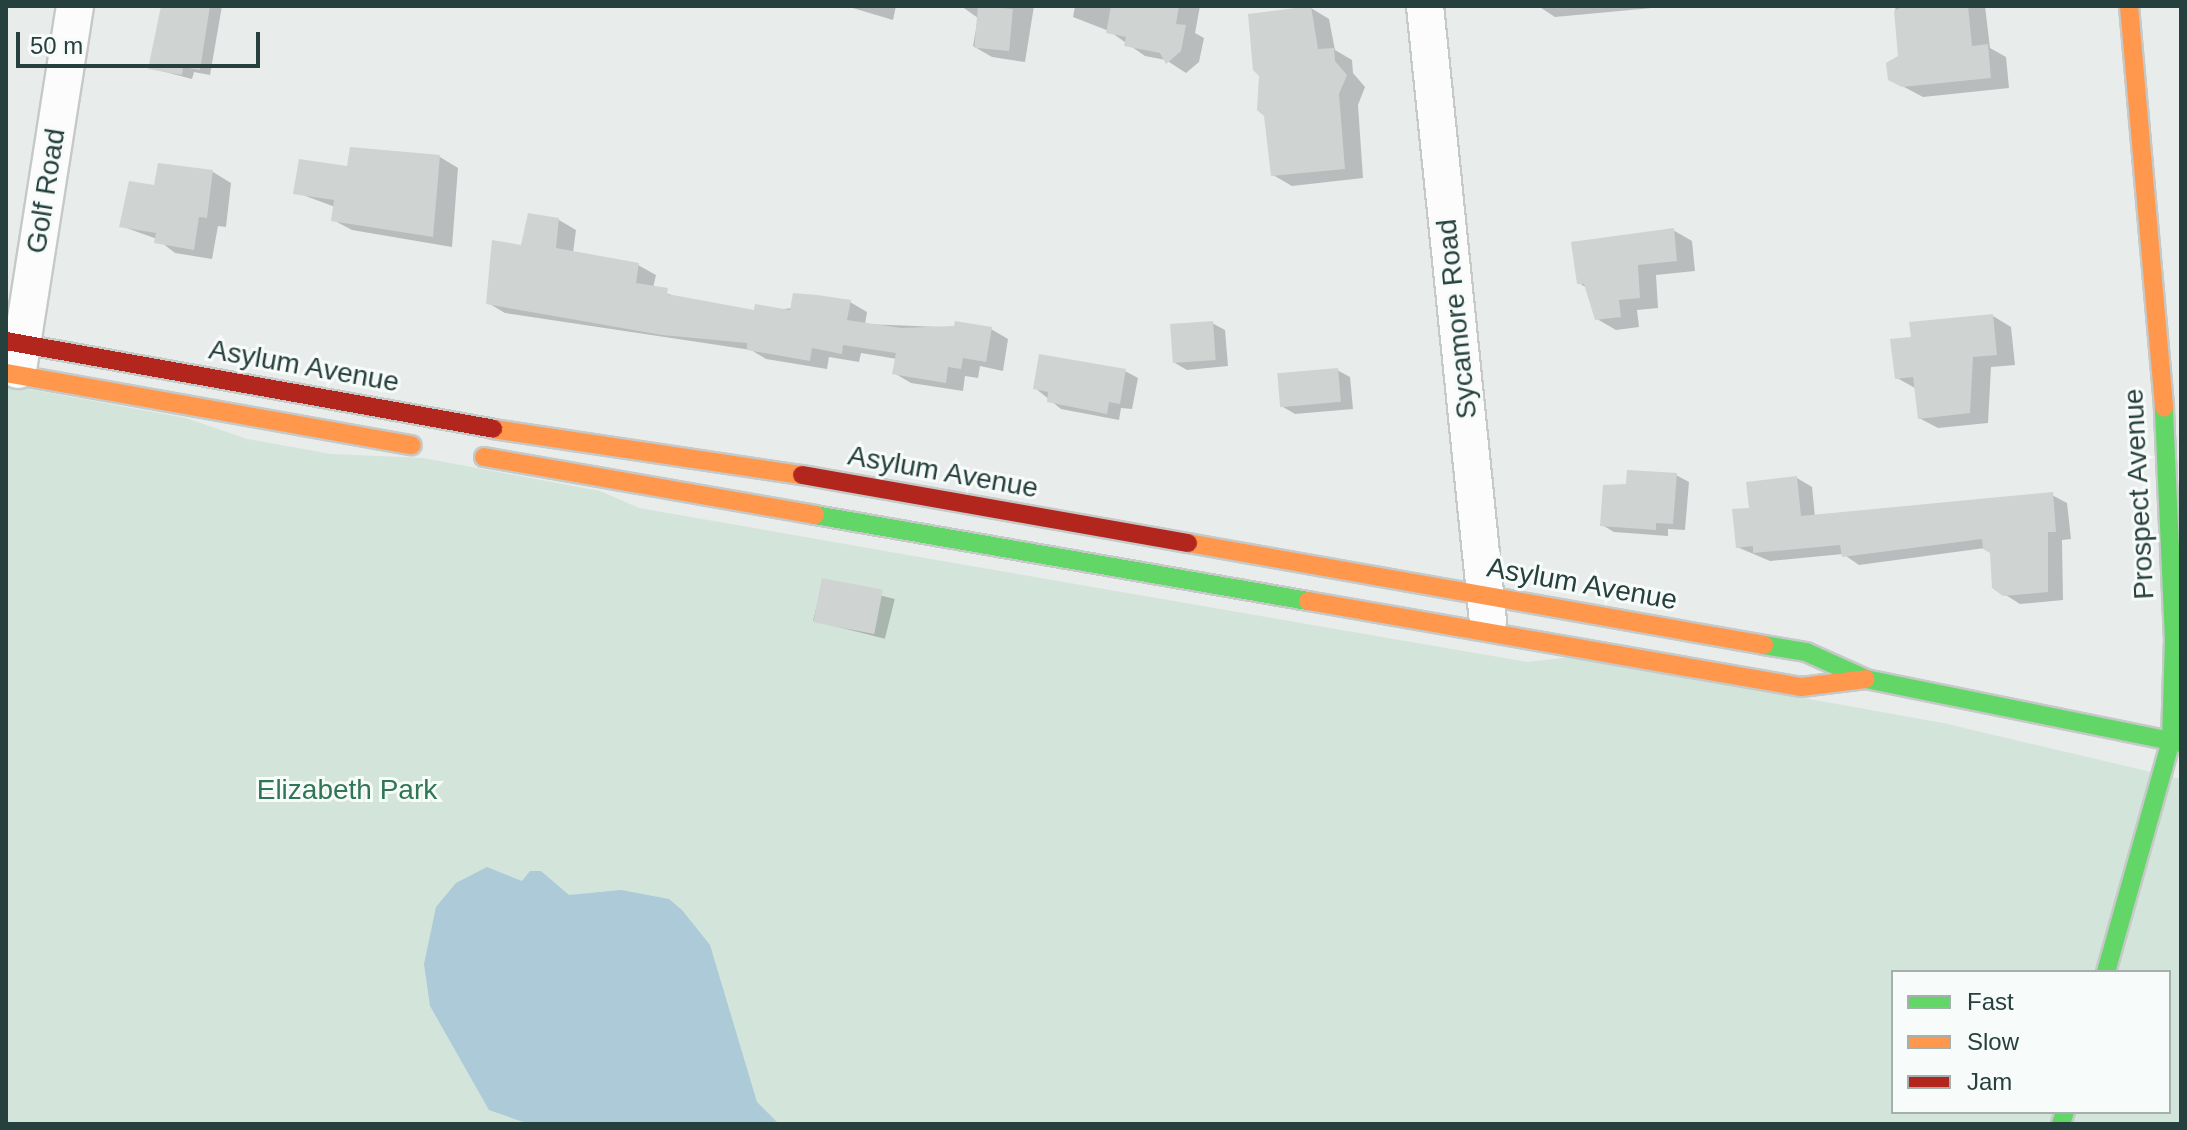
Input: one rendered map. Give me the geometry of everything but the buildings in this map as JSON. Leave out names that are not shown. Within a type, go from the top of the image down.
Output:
[{"type":"main road","name":"Prospect Avenue","points":[[2107,970],[2176,742],[2166,425],[2129,6]]},
{"type":"main road","points":[[13,358],[439,450]]},
{"type":"main road","name":"Asylum Avenue","points":[[13,358],[697,457],[1806,652],[1866,679],[2176,742]]},
{"type":"main road","name":"Asylum Avenue","points":[[470,455],[1801,687],[1866,679]]},
{"type":"street","name":"Golf Road","points":[[13,358],[75,6]]},
{"type":"street","name":"Sycamore Road","points":[[1425,6],[1489,631]]},
{"type":"green space","name":"Elizabeth Park","points":[[6,385],[186,418],[247,439],[331,454],[423,458],[600,491],[639,508],[942,561],[1527,662],[1573,657],[1943,723],[2181,779],[2181,1124],[6,1124]]},
{"type":"water","points":[[487,867],[522,881],[530,871],[541,871],[569,895],[621,890],[669,899],[682,910],[710,945],[757,1102],[779,1124],[529,1124],[489,1110],[430,1006],[424,964],[436,907],[456,883]]},
{"type":"traffic: fast","points":[[2107,970],[2171,740],[2174,640],[2164,407]]},
{"type":"traffic: fast","points":[[815,515],[1308,601]]},
{"type":"traffic: fast","points":[[1764,645],[1806,652],[1866,679],[2181,743]]},
{"type":"traffic: fast","points":[[2061,1124],[2064,1114]]},
{"type":"traffic: slow","points":[[2129,6],[2164,407]]},
{"type":"traffic: slow","points":[[6,373],[412,445]]},
{"type":"traffic: slow","points":[[493,429],[802,475]]},
{"type":"traffic: slow","points":[[484,457],[815,515]]},
{"type":"traffic: slow","points":[[1188,543],[1764,645]]},
{"type":"traffic: slow","points":[[1308,601],[1801,687],[1866,679]]},
{"type":"traffic: jam","points":[[6,341],[493,429]]},
{"type":"traffic: jam","points":[[802,475],[1188,543]]}]
